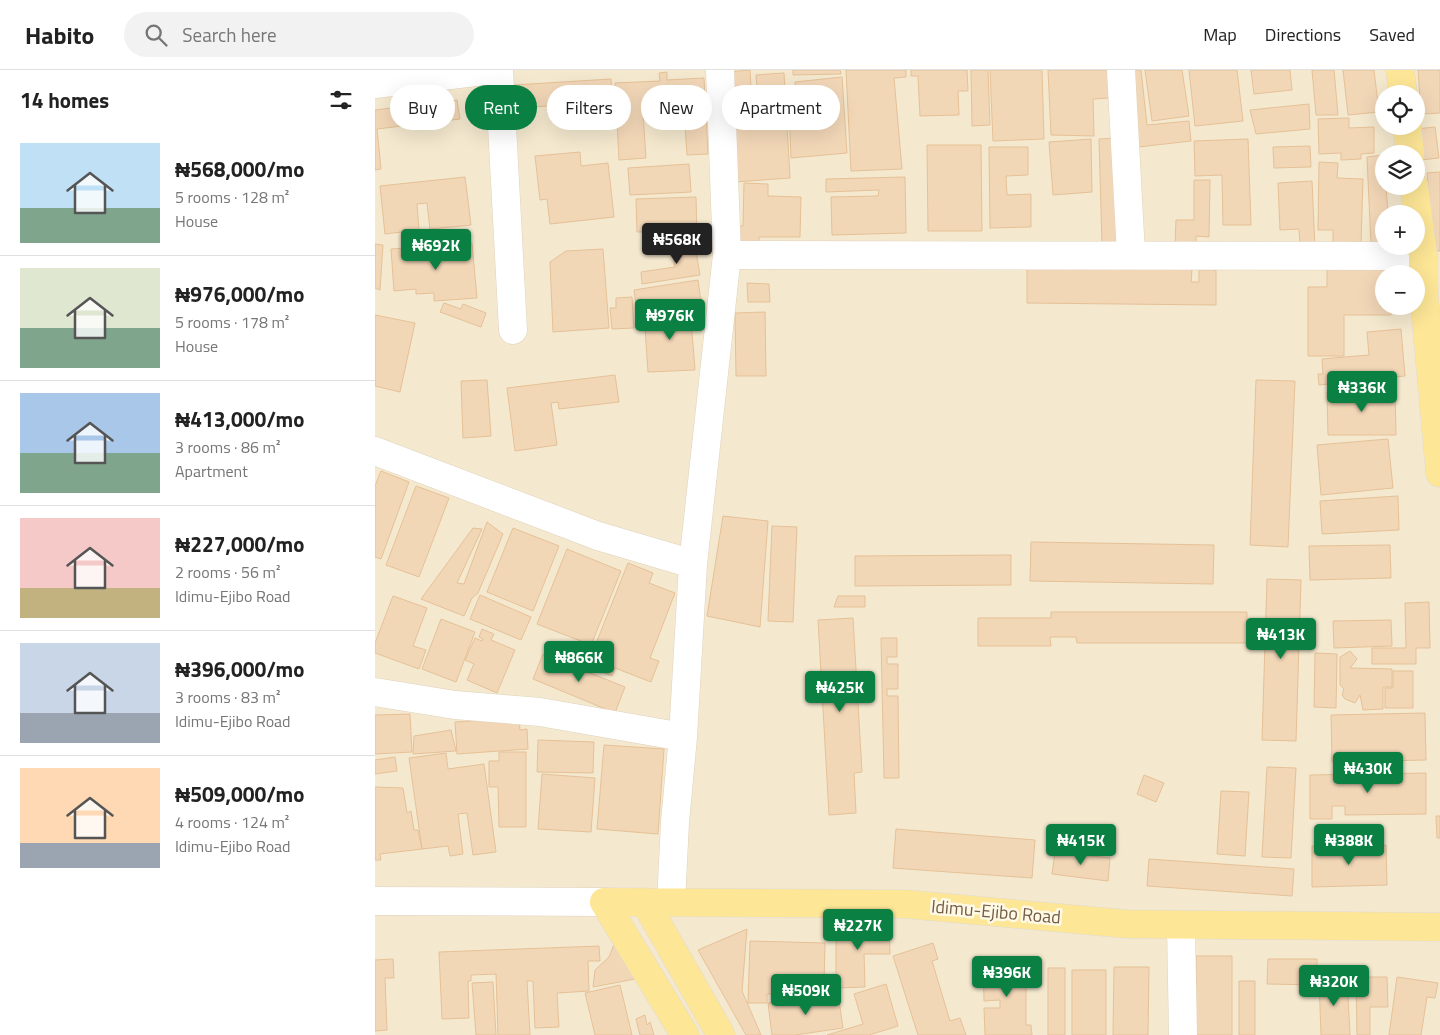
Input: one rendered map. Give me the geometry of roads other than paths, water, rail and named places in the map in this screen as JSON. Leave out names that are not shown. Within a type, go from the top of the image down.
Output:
[{"type":"main road","points":[[1400,70],[1402,85]]},
{"type":"main road","points":[[1415,195],[1423,256],[1432,285],[1440,473]]},
{"type":"main road","points":[[603,902],[685,1035]]},
{"type":"main road","name":"Idimu-Ejibo Road","points":[[603,902],[905,904],[1127,924],[1440,927]]},
{"type":"main road","points":[[658,902],[721,1035]]},
{"type":"street","points":[[375,84],[492,70]]},
{"type":"street","points":[[499,70],[513,330]]},
{"type":"street","points":[[658,902],[675,822],[683,737],[693,564],[727,255],[719,70]]},
{"type":"street","points":[[1121,70],[1131,254]]},
{"type":"street","points":[[727,255],[1131,254],[1423,256]]},
{"type":"street","points":[[375,451],[598,536],[693,564]]},
{"type":"street","points":[[375,692],[455,705],[540,712],[683,737]]},
{"type":"street","points":[[375,901],[603,902]]},
{"type":"street","points":[[1181,925],[1183,1035]]}]
